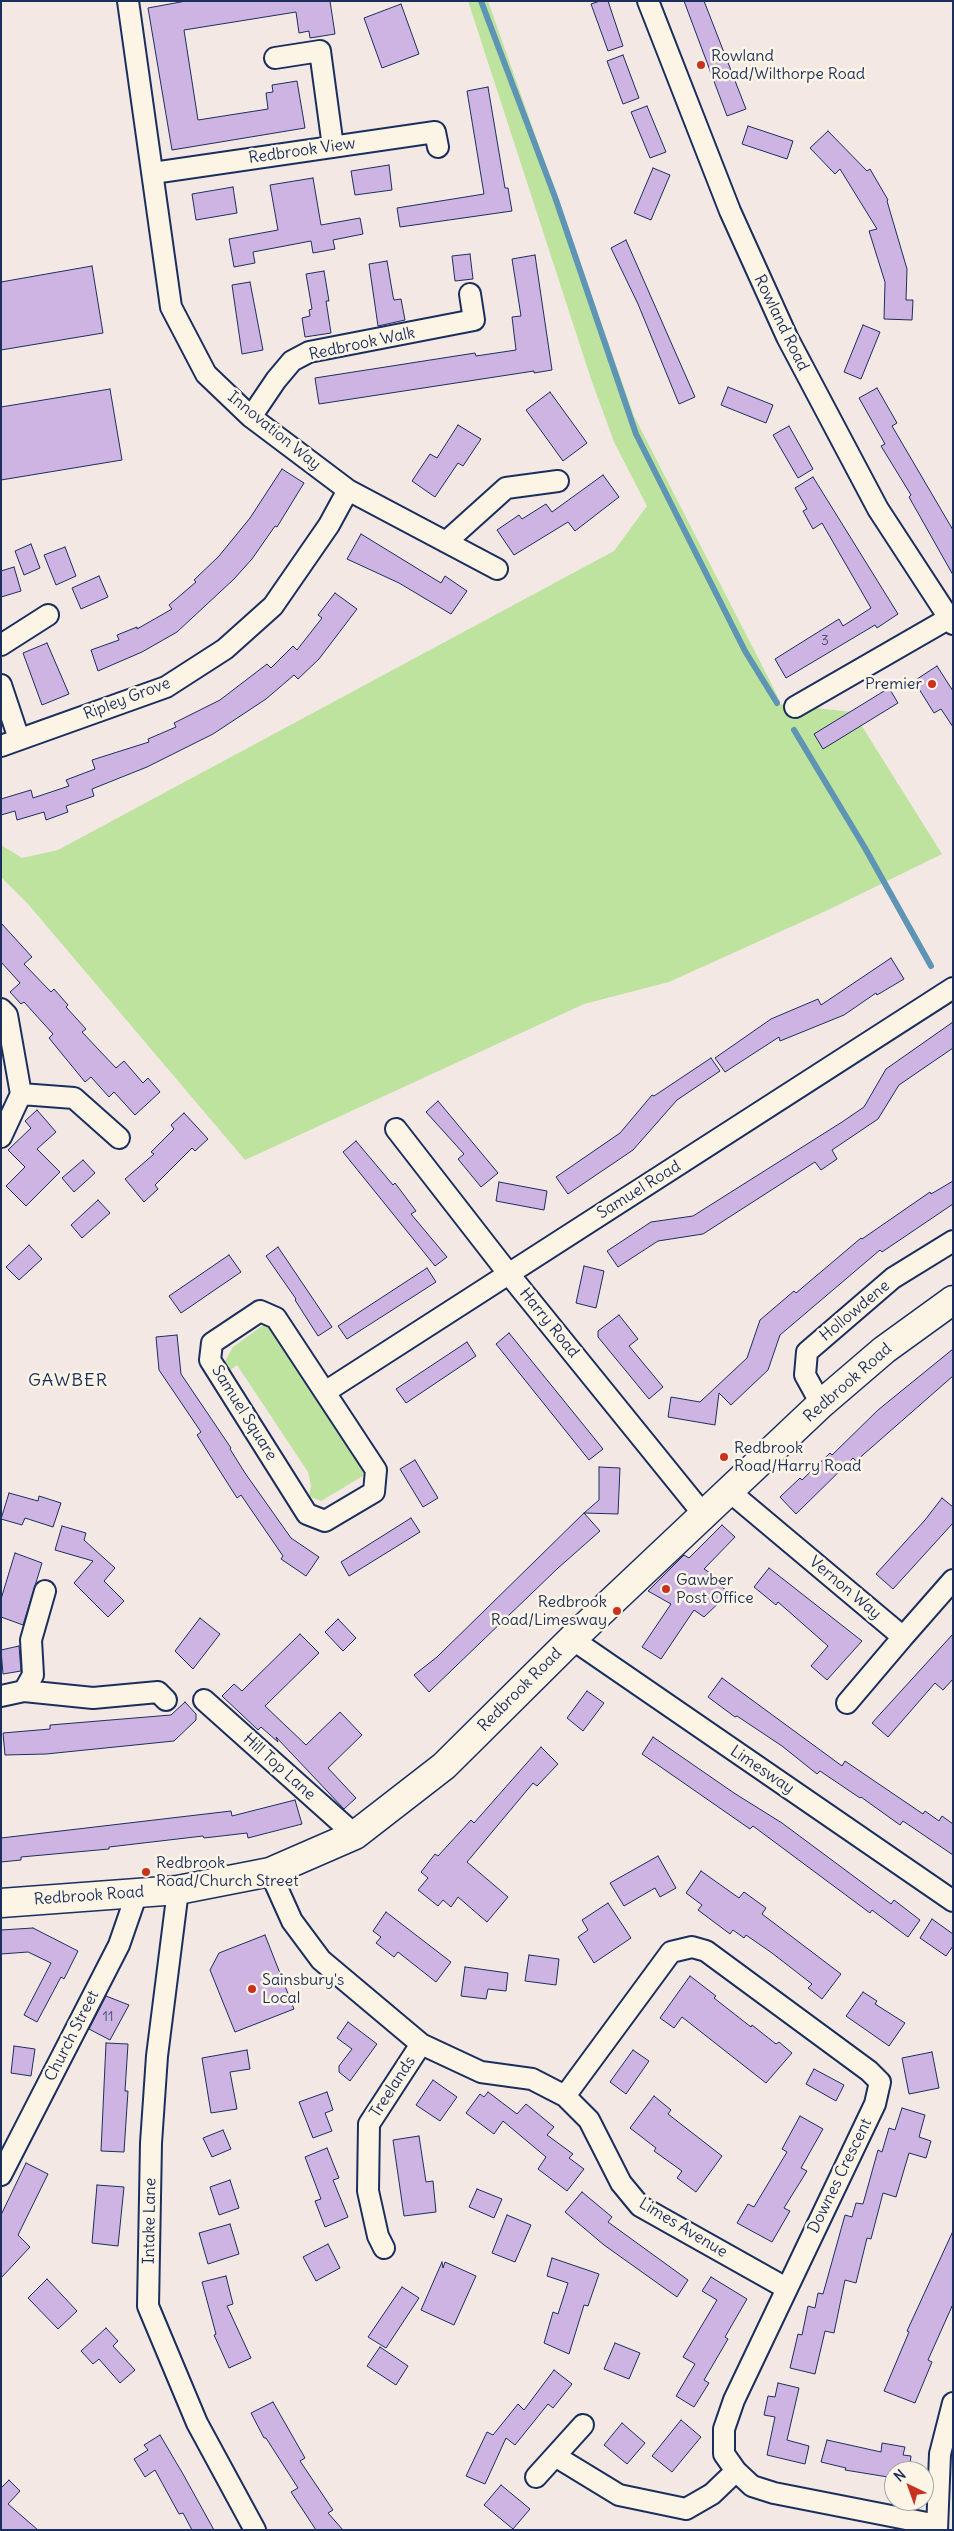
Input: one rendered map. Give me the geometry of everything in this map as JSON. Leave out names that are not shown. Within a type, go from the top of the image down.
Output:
[{"type":"street","name":"Innovation Way","points":[[128,1],[171,307],[206,374],[252,417],[348,490],[498,569]]},
{"type":"street","name":"Rowland Road","points":[[648,1],[730,211],[787,338],[878,508],[951,620]]},
{"type":"street","points":[[275,58],[320,51],[333,147]]},
{"type":"street","name":"Redbrook View","points":[[153,173],[435,132],[438,147]]},
{"type":"street","name":"Redbrook Walk","points":[[252,417],[276,380],[292,361],[309,352],[474,320],[470,294]]},
{"type":"street","points":[[446,542],[506,488],[558,481]]},
{"type":"street","name":"Ripley Grove","points":[[10,742],[166,687],[225,649],[273,606],[329,525],[348,490]]},
{"type":"street","points":[[1,645],[48,615]]},
{"type":"street","points":[[795,707],[951,620]]},
{"type":"street","points":[[1,686],[10,742]]},
{"type":"street","name":"Samuel Road","points":[[324,1392],[953,988]]},
{"type":"street","points":[[1,1009],[8,1015],[21,1094],[1,1137]]},
{"type":"street","points":[[21,1094],[74,1098],[119,1138]]},
{"type":"street","name":"Harry Road","points":[[396,1129],[508,1273],[704,1515]]},
{"type":"street","name":"Hollowdene","points":[[821,1404],[805,1375],[807,1352],[893,1278],[953,1241]]},
{"type":"street","name":"Redbrook Road","points":[[1,1902],[178,1890],[270,1872],[355,1834],[403,1800],[444,1766],[572,1639],[821,1404],[884,1350],[953,1300]]},
{"type":"street","name":"Samuel Square","points":[[260,1311],[276,1318],[324,1392],[376,1470],[374,1492],[325,1521],[307,1514],[210,1360],[212,1343],[260,1311]]},
{"type":"street","name":"Vernon Way","points":[[729,1491],[903,1637]]},
{"type":"street","points":[[847,1703],[953,1580]]},
{"type":"street","points":[[24,1692],[33,1675],[32,1640],[45,1591]]},
{"type":"street","name":"Limesway","points":[[572,1639],[953,1900]]},
{"type":"street","points":[[1,1696],[24,1692],[93,1698],[158,1692],[166,1700]]},
{"type":"street","name":"Hill Top Lane","points":[[204,1700],[355,1834]]},
{"type":"street","name":"Limes Avenue","points":[[270,1872],[292,1921],[321,1960],[421,2044],[481,2072],[532,2080],[565,2096],[589,2120],[621,2183],[640,2206],[786,2288]]},
{"type":"street","name":"Intake Lane","points":[[178,1890],[157,2056],[151,2144],[148,2306],[197,2423],[254,2530]]},
{"type":"street","name":"Church Street","points":[[1,2176],[119,1945],[137,1893]]},
{"type":"street","name":"Downes Crescent","points":[[565,2096],[671,1952],[692,1947],[706,1951],[869,2071],[880,2082],[875,2104],[734,2400],[724,2430],[724,2454],[736,2471],[752,2486],[774,2493],[937,2527]]},
{"type":"street","name":"Treelands","points":[[384,2248],[378,2236],[368,2191],[369,2124],[421,2044]]},
{"type":"street","points":[[937,2527],[940,2454],[953,2403]]},
{"type":"street","points":[[536,2478],[583,2425]]},
{"type":"street","points":[[555,2456],[619,2495],[686,2509],[712,2494],[736,2471]]},
{"type":"green space","points":[[468,1],[488,1],[634,416],[774,689],[780,702],[778,704],[853,712],[942,854],[828,910],[669,982],[584,1004],[245,1160],[28,904],[1,877],[1,845],[22,858],[58,850],[614,551],[647,506],[614,442],[591,379]]},
{"type":"green space","points":[[265,1324],[273,1328],[368,1473],[321,1501],[309,1496],[311,1486],[308,1472],[237,1365],[228,1372],[224,1363],[233,1347]]},
{"type":"building","points":[[186,1],[330,1],[335,34],[310,38],[309,31],[299,33],[296,12],[184,30],[198,120],[268,109],[266,93],[273,92],[272,85],[297,81],[305,128],[172,150],[148,8]]},
{"type":"building","points":[[608,1],[623,46],[608,51],[591,4]]},
{"type":"building","points":[[684,1],[704,1],[746,109],[727,116]]},
{"type":"building","points":[[401,4],[419,54],[382,68],[364,18]]},
{"type":"building","points":[[623,55],[639,98],[623,104],[607,61]]},
{"type":"building","points":[[488,87],[505,188],[508,188],[512,211],[400,227],[397,208],[484,194],[467,91]]},
{"type":"building","points":[[647,106],[666,152],[650,158],[631,112]]},
{"type":"building","points":[[748,126],[793,141],[787,159],[742,144]]},
{"type":"building","points":[[828,131],[867,171],[870,169],[888,200],[907,269],[906,300],[913,300],[912,320],[884,319],[885,282],[869,231],[877,229],[840,169],[835,174],[810,148]]},
{"type":"building","points":[[389,165],[392,190],[355,195],[351,171]]},
{"type":"building","points":[[653,168],[670,175],[651,220],[634,213]]},
{"type":"building","points":[[313,178],[321,225],[360,218],[363,234],[333,240],[335,249],[313,253],[311,241],[253,252],[255,263],[234,267],[229,239],[278,230],[270,185]]},
{"type":"building","points":[[233,187],[237,213],[196,220],[192,194]]},
{"type":"building","points":[[626,240],[695,397],[679,404],[638,304],[611,248]]},
{"type":"building","points":[[470,254],[473,279],[455,281],[452,256]]},
{"type":"building","points":[[535,255],[552,370],[534,373],[534,371],[319,404],[315,378],[475,353],[476,356],[516,350],[512,317],[521,316],[512,259]]},
{"type":"building","points":[[387,261],[394,300],[401,299],[405,320],[378,326],[369,264]]},
{"type":"building","points":[[92,266],[103,333],[1,350],[1,282]]},
{"type":"building","points":[[324,271],[329,301],[326,301],[331,333],[305,337],[302,318],[310,316],[309,310],[312,309],[306,274]]},
{"type":"building","points":[[250,282],[263,350],[242,354],[232,285]]},
{"type":"building","points":[[863,325],[880,332],[861,379],[844,372]]},
{"type":"building","points":[[728,387],[773,405],[766,423],[721,405]]},
{"type":"building","points":[[877,388],[897,423],[892,426],[953,530],[953,575],[909,497],[911,495],[881,446],[885,444],[859,398]]},
{"type":"building","points":[[110,389],[122,460],[1,480],[1,407]]},
{"type":"building","points":[[550,392],[587,443],[563,461],[526,410]]},
{"type":"building","points":[[458,425],[481,439],[463,466],[458,463],[435,497],[412,481],[430,454],[437,458]]},
{"type":"building","points":[[789,426],[813,469],[798,478],[773,435]]},
{"type":"building","points":[[282,469],[304,483],[277,527],[275,526],[252,559],[234,579],[177,632],[142,652],[98,671],[91,650],[119,640],[117,635],[137,627],[137,629],[172,609],[169,605],[196,582],[194,580],[219,556],[250,518]]},
{"type":"building","points":[[603,475],[619,497],[575,531],[568,522],[514,555],[497,530],[519,515],[522,519],[546,504],[552,512]]},
{"type":"building","points":[[813,477],[898,614],[877,628],[875,625],[786,678],[775,659],[839,619],[843,626],[871,608],[822,523],[813,529],[803,511],[807,509],[795,488]]},
{"type":"building","points":[[361,534],[441,583],[445,576],[467,591],[451,614],[399,583],[347,559]]},
{"type":"building","points":[[31,544],[40,568],[24,575],[15,551]]},
{"type":"building","points":[[65,547],[76,576],[56,585],[44,555]]},
{"type":"building","points":[[14,567],[21,591],[1,597],[1,571]]},
{"type":"building","points":[[99,576],[108,597],[81,609],[72,588]]},
{"type":"building","points":[[335,593],[357,609],[319,659],[298,679],[294,675],[266,699],[213,734],[147,767],[92,789],[94,796],[66,806],[68,812],[46,820],[44,812],[17,820],[15,811],[1,815],[1,799],[31,790],[33,798],[69,786],[66,780],[95,769],[92,760],[149,742],[148,739],[176,727],[174,723],[220,700],[267,664],[271,668],[293,646],[297,650],[322,618],[318,615]]},
{"type":"building","points":[[47,643],[69,694],[42,705],[23,653]]},
{"type":"building","points":[[937,666],[953,691],[953,727],[941,709],[934,713],[914,681]]},
{"type":"building","points":[[889,688],[898,703],[823,749],[814,734]]},
{"type":"building","points":[[1,923],[32,957],[24,964],[51,992],[54,989],[68,1005],[66,1007],[86,1029],[82,1032],[116,1068],[124,1061],[143,1083],[148,1078],[160,1092],[135,1115],[114,1092],[109,1097],[91,1077],[85,1082],[49,1038],[53,1034],[24,1002],[21,1004],[10,992],[20,983],[1,962]]},
{"type":"building","points":[[891,958],[904,979],[877,995],[876,993],[844,1015],[780,1041],[779,1037],[725,1072],[715,1058],[771,1019],[818,999],[821,1005]]},
{"type":"building","points":[[953,1022],[953,1048],[899,1085],[878,1119],[832,1150],[837,1159],[821,1170],[815,1162],[703,1234],[658,1241],[618,1267],[607,1251],[651,1222],[693,1216],[842,1122],[864,1107],[886,1069]]},
{"type":"building","points":[[711,1058],[720,1071],[677,1100],[633,1150],[568,1194],[556,1177],[620,1133],[652,1095],[654,1096]]},
{"type":"building","points":[[438,1101],[498,1173],[481,1187],[458,1159],[464,1154],[426,1112]]},
{"type":"building","points":[[37,1110],[56,1132],[37,1149],[60,1172],[26,1206],[6,1186],[25,1167],[8,1150],[31,1128],[25,1121]]},
{"type":"building","points":[[184,1113],[208,1139],[195,1151],[192,1148],[155,1185],[158,1189],[144,1202],[125,1179],[154,1154],[151,1152],[174,1129],[171,1125]]},
{"type":"building","points":[[356,1141],[393,1185],[395,1183],[416,1211],[411,1214],[447,1257],[435,1266],[343,1152]]},
{"type":"building","points":[[83,1160],[95,1173],[74,1192],[62,1178]]},
{"type":"building","points":[[953,1181],[953,1204],[882,1252],[880,1250],[780,1335],[768,1370],[731,1405],[719,1393],[715,1425],[668,1417],[671,1397],[700,1402],[747,1358],[760,1320],[794,1291],[796,1293],[861,1238],[930,1192],[931,1194]]},
{"type":"building","points":[[499,1182],[547,1191],[544,1210],[496,1201]]},
{"type":"building","points":[[98,1200],[110,1213],[82,1238],[71,1225]]},
{"type":"building","points":[[29,1245],[42,1259],[19,1280],[6,1267]]},
{"type":"building","points":[[278,1247],[332,1327],[318,1336],[296,1299],[266,1256]]},
{"type":"building","points":[[229,1255],[241,1272],[181,1313],[169,1296]]},
{"type":"building","points":[[584,1266],[604,1271],[596,1308],[576,1303]]},
{"type":"building","points":[[427,1268],[436,1282],[347,1339],[338,1326]]},
{"type":"building","points":[[619,1315],[638,1339],[629,1346],[663,1387],[649,1399],[598,1337],[598,1331]]},
{"type":"building","points":[[509,1333],[603,1449],[589,1460],[496,1344]]},
{"type":"building","points":[[177,1335],[181,1374],[231,1448],[245,1473],[291,1538],[319,1557],[306,1576],[281,1559],[283,1556],[241,1495],[237,1498],[197,1435],[201,1432],[159,1370],[156,1337]]},
{"type":"building","points":[[467,1342],[476,1356],[406,1403],[396,1389]]},
{"type":"building","points":[[953,1349],[953,1376],[856,1461],[853,1458],[796,1514],[780,1497],[800,1478],[802,1480],[830,1453],[832,1455],[878,1410]]},
{"type":"building","points":[[415,1460],[438,1498],[423,1507],[400,1469]]},
{"type":"building","points":[[599,1467],[620,1468],[618,1514],[584,1513],[599,1500]]},
{"type":"building","points":[[9,1493],[38,1501],[39,1496],[61,1503],[53,1527],[25,1518],[22,1525],[1,1519]]},
{"type":"building","points":[[942,1498],[953,1507],[953,1523],[893,1589],[876,1574],[925,1520]]},
{"type":"building","points":[[584,1513],[600,1531],[557,1569],[429,1692],[414,1675],[437,1657]]},
{"type":"building","points":[[411,1518],[420,1532],[349,1576],[341,1562]]},
{"type":"building","points":[[722,1525],[735,1537],[704,1569],[715,1576],[713,1579],[729,1593],[704,1617],[694,1610],[661,1659],[642,1647],[671,1604],[648,1591],[684,1555],[689,1558]]},
{"type":"building","points":[[62,1526],[86,1533],[84,1540],[115,1568],[104,1581],[124,1601],[108,1617],[74,1583],[93,1561],[55,1550]]},
{"type":"building","points":[[15,1553],[42,1563],[23,1625],[1,1617],[1,1599]]},
{"type":"building","points":[[769,1568],[862,1641],[827,1680],[811,1666],[828,1646],[778,1602],[776,1605],[754,1587]]},
{"type":"building","points":[[200,1618],[220,1634],[193,1669],[175,1651]]},
{"type":"building","points":[[338,1619],[356,1638],[343,1651],[325,1632]]},
{"type":"building","points":[[300,1634],[319,1653],[265,1706],[306,1745],[340,1712],[362,1735],[328,1768],[356,1798],[344,1809],[276,1737],[278,1742],[261,1727],[258,1730],[222,1696],[234,1684],[242,1691]]},
{"type":"building","points":[[953,1634],[953,1679],[943,1690],[935,1683],[888,1737],[872,1723]]},
{"type":"building","points":[[19,1646],[21,1671],[3,1674],[1,1650]]},
{"type":"building","points":[[722,1678],[842,1766],[845,1761],[923,1814],[925,1811],[939,1821],[942,1816],[953,1824],[953,1855],[903,1821],[900,1825],[820,1771],[817,1774],[782,1746],[737,1716],[735,1717],[708,1697]]},
{"type":"building","points":[[587,1691],[604,1703],[583,1731],[567,1718]]},
{"type":"building","points":[[185,1702],[196,1714],[196,1720],[174,1741],[46,1754],[5,1755],[3,1733],[50,1729],[50,1725],[171,1715]]},
{"type":"building","points":[[653,1737],[734,1793],[782,1823],[891,1904],[894,1900],[920,1920],[908,1937],[872,1910],[870,1913],[753,1826],[750,1829],[642,1754]]},
{"type":"building","points":[[541,1747],[558,1764],[537,1786],[533,1783],[467,1862],[508,1897],[487,1922],[458,1897],[451,1907],[443,1900],[438,1906],[418,1890],[428,1878],[421,1872],[435,1854],[438,1856],[471,1820],[474,1823]]},
{"type":"building","points":[[295,1800],[302,1824],[248,1838],[247,1833],[204,1838],[203,1836],[109,1847],[109,1849],[21,1857],[21,1860],[1,1862],[1,1838],[231,1811],[232,1816]]},
{"type":"building","points":[[658,1856],[676,1888],[660,1897],[655,1888],[624,1906],[610,1883]]},
{"type":"building","points":[[701,1871],[739,1898],[744,1892],[766,1908],[762,1914],[841,1974],[822,1999],[808,1988],[812,1984],[772,1953],[746,1935],[744,1938],[733,1930],[730,1934],[698,1910],[702,1905],[686,1893]]},
{"type":"building","points":[[608,1903],[631,1938],[594,1963],[578,1937],[588,1930],[582,1920]]},
{"type":"building","points":[[386,1912],[451,1962],[436,1982],[398,1952],[394,1957],[376,1943],[381,1937],[373,1931]]},
{"type":"building","points":[[932,1919],[953,1934],[953,1946],[946,1956],[920,1938]]},
{"type":"building","points":[[33,1928],[78,1951],[64,1979],[61,1977],[37,2022],[24,2015],[51,1963],[28,1952],[1,1954],[1,1930]]},
{"type":"building","name":"Sainsbury's Local","points":[[265,1935],[294,2009],[235,2032],[210,1970],[219,1953]]},
{"type":"building","points":[[529,1955],[559,1959],[556,1985],[525,1981]]},
{"type":"building","points":[[465,1967],[508,1973],[506,1991],[488,1989],[486,1999],[461,1996]]},
{"type":"building","points":[[690,1976],[751,2027],[752,2025],[776,2044],[779,2042],[792,2053],[766,2083],[682,2017],[674,2028],[660,2018]]},
{"type":"building","points":[[863,1992],[877,2001],[875,2004],[905,2023],[889,2046],[846,2016]]},
{"type":"building","points":[[106,1996],[129,2005],[110,2040],[89,2029]]},
{"type":"building","points":[[348,2022],[377,2044],[350,2081],[339,2072],[339,2066],[352,2049],[337,2038]]},
{"type":"building","points":[[106,2043],[128,2044],[125,2091],[128,2091],[124,2152],[101,2151]]},
{"type":"building","points":[[14,2046],[35,2049],[31,2076],[11,2073]]},
{"type":"building","points":[[247,2050],[250,2069],[230,2072],[237,2109],[211,2113],[202,2058]]},
{"type":"building","points":[[633,2050],[649,2061],[626,2094],[610,2082]]},
{"type":"building","points":[[932,2052],[939,2088],[909,2094],[902,2058]]},
{"type":"building","points":[[814,2069],[844,2085],[836,2101],[806,2084]]},
{"type":"building","points":[[433,2080],[457,2097],[440,2121],[416,2105]]},
{"type":"building","points":[[327,2092],[333,2110],[325,2113],[332,2131],[313,2138],[299,2102]]},
{"type":"building","points":[[488,2092],[517,2114],[526,2104],[554,2127],[547,2135],[573,2154],[569,2158],[584,2169],[567,2191],[538,2169],[546,2157],[503,2121],[494,2134],[466,2113],[480,2094],[484,2097]]},
{"type":"building","points":[[654,2096],[671,2110],[668,2114],[722,2156],[696,2192],[677,2178],[682,2171],[654,2151],[656,2148],[630,2128]]},
{"type":"building","points":[[902,2108],[925,2115],[919,2137],[931,2141],[926,2158],[909,2153],[896,2197],[883,2193],[871,2239],[867,2238],[856,2283],[845,2280],[834,2333],[825,2331],[815,2374],[790,2368],[798,2334],[802,2335],[808,2306],[815,2308],[818,2293],[823,2294],[845,2215],[852,2217],[856,2203],[863,2204],[878,2150],[882,2152],[889,2128],[895,2130]]},
{"type":"building","points":[[800,2116],[823,2129],[801,2168],[807,2171],[784,2208],[790,2211],[772,2242],[737,2223],[748,2204],[754,2207],[787,2152],[782,2149]]},
{"type":"building","points":[[223,2130],[231,2149],[212,2157],[203,2138]]},
{"type":"building","points":[[419,2136],[426,2182],[433,2181],[436,2212],[404,2216],[393,2140]]},
{"type":"building","points":[[327,2148],[339,2178],[333,2180],[348,2217],[325,2227],[315,2201],[321,2199],[305,2157]]},
{"type":"building","points":[[26,2163],[48,2174],[18,2235],[30,2247],[1,2278],[1,2215]]},
{"type":"building","points":[[230,2180],[239,2208],[219,2215],[210,2187]]},
{"type":"building","points":[[97,2185],[124,2187],[118,2246],[92,2243]]},
{"type":"building","points":[[477,2189],[502,2199],[494,2218],[469,2207]]},
{"type":"building","points":[[582,2192],[612,2217],[608,2222],[688,2280],[677,2297],[604,2245],[565,2212]]},
{"type":"building","points":[[507,2215],[531,2225],[515,2262],[492,2253]]},
{"type":"building","points":[[230,2224],[239,2254],[208,2264],[199,2233]]},
{"type":"building","points":[[953,2231],[953,2304],[928,2360],[932,2362],[915,2403],[884,2391],[909,2332],[907,2331]]},
{"type":"building","points":[[328,2244],[340,2268],[316,2281],[303,2257]]},
{"type":"building","points":[[552,2258],[599,2274],[588,2306],[584,2305],[569,2354],[544,2343],[553,2312],[558,2314],[568,2283],[547,2276]]},
{"type":"building","points":[[442,2262],[443,2268],[445,2262],[476,2276],[454,2325],[421,2310]]},
{"type":"building","points":[[226,2276],[233,2304],[227,2306],[251,2358],[229,2368],[214,2335],[216,2334],[202,2282]]},
{"type":"building","points":[[711,2277],[747,2299],[725,2337],[728,2339],[704,2380],[709,2383],[694,2407],[676,2396],[695,2364],[683,2357],[717,2300],[702,2291]]},
{"type":"building","points":[[47,2279],[77,2311],[58,2329],[28,2298]]},
{"type":"building","points":[[402,2287],[419,2298],[386,2348],[368,2337]]},
{"type":"building","points":[[106,2328],[118,2341],[113,2346],[135,2370],[120,2383],[99,2359],[93,2364],[81,2351]]},
{"type":"building","points":[[615,2343],[640,2353],[629,2379],[604,2369]]},
{"type":"building","points":[[380,2347],[408,2366],[396,2385],[367,2366]]},
{"type":"building","points":[[554,2370],[572,2384],[553,2408],[548,2404],[515,2445],[506,2438],[485,2484],[466,2476],[487,2432],[493,2435],[518,2404],[524,2410]]},
{"type":"building","points":[[778,2383],[799,2388],[787,2440],[809,2446],[805,2464],[767,2455],[775,2417],[764,2415],[768,2396],[775,2397]]},
{"type":"building","points":[[273,2402],[305,2458],[300,2461],[333,2510],[328,2513],[343,2530],[316,2530],[291,2492],[298,2488],[266,2438],[264,2438],[251,2413]]},
{"type":"building","points":[[681,2420],[701,2437],[672,2472],[652,2456]]},
{"type":"building","points":[[622,2423],[645,2443],[627,2464],[604,2445]]},
{"type":"building","points":[[160,2435],[214,2530],[192,2530],[183,2513],[179,2514],[155,2470],[145,2477],[134,2459],[148,2450],[144,2445]]},
{"type":"building","points":[[827,2440],[881,2452],[882,2443],[905,2447],[903,2455],[911,2456],[910,2461],[884,2461],[884,2476],[845,2470],[846,2468],[821,2462]]},
{"type":"building","points":[[9,2480],[20,2491],[8,2504],[38,2530],[1,2530],[1,2488]]},
{"type":"building","points":[[501,2485],[530,2509],[513,2529],[484,2505]]},
{"type":"waterway","points":[[481,1],[555,197],[636,434],[745,651],[777,703]]},
{"type":"waterway","points":[[794,730],[865,848],[931,966]]},
{"type":"place","name":"Rowland Road/Wilthorpe Road","points":[[701,65]]},
{"type":"place","name":"Premier","points":[[932,684]]},
{"type":"place","name":"Redbrook Road/Harry Road","points":[[724,1457]]},
{"type":"place","name":"Gawber Post Office","points":[[666,1589]]},
{"type":"place","name":"Redbrook Road/Limesway","points":[[617,1611]]},
{"type":"place","name":"Redbrook Road/Church Street","points":[[146,1872]]},
{"type":"place","name":"Sainsbury's Local","points":[[252,1989]]},
{"type":"district","name":"GAWBER","points":[[68,1381]]}]
